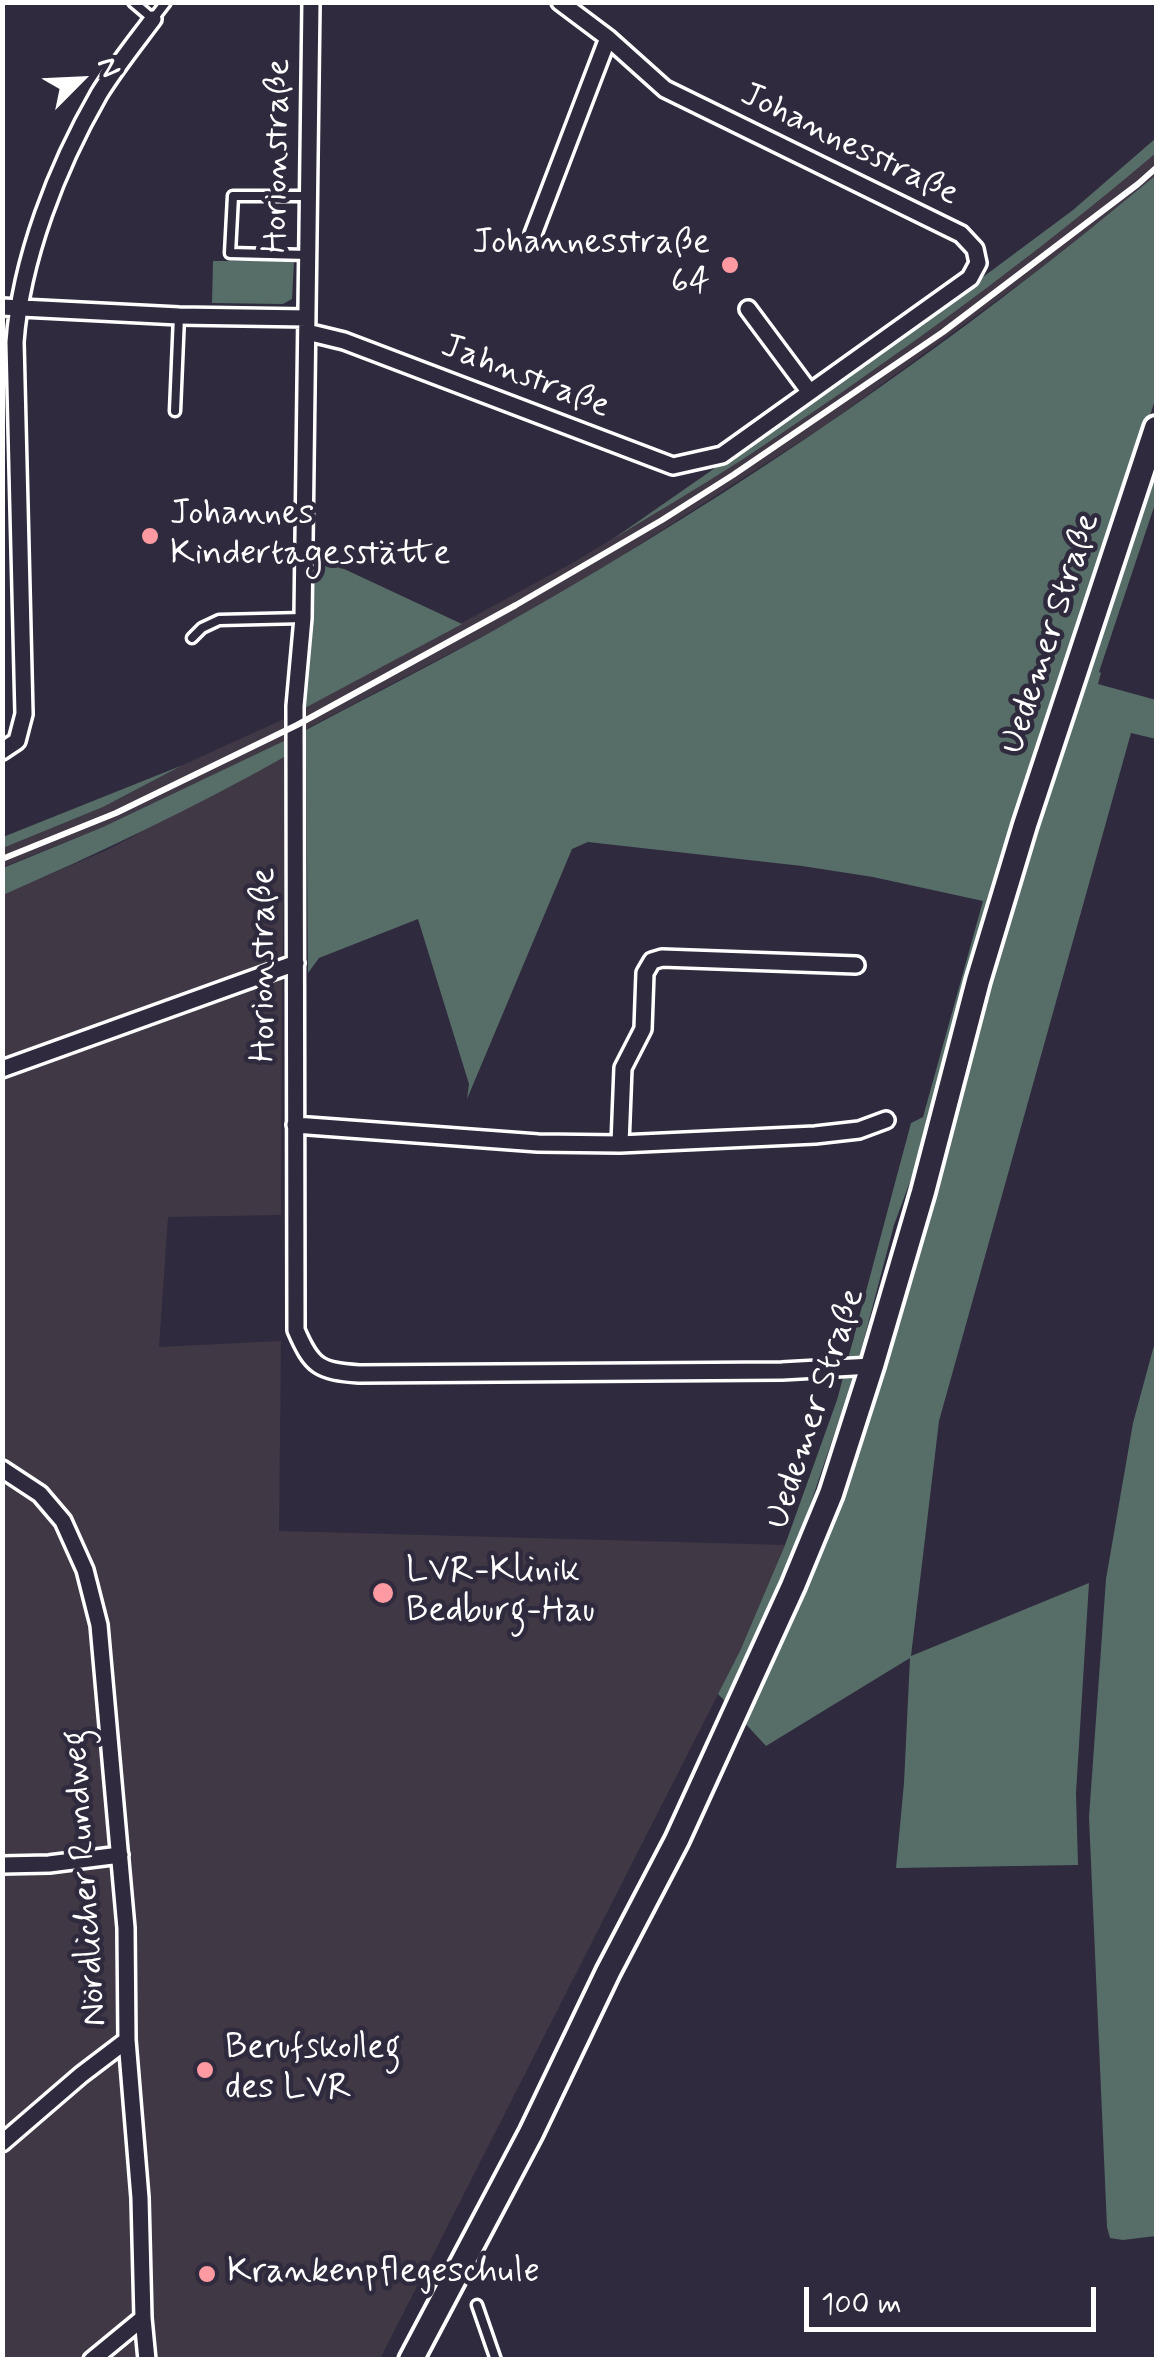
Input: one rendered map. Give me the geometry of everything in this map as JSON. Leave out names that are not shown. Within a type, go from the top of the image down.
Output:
[{"type":"main road","name":"Uedemer Straße","points":[[411,2360],[531,2133],[692,1809],[832,1494],[923,1192],[978,980],[1156,428]]},
{"type":"street","name":"Horionstraße","points":[[311,2],[303,618],[295,706],[296,1330],[306,1354],[328,1372],[359,1374],[782,1371],[872,1366]]},
{"type":"street","name":"Johannesstraße","points":[[560,2],[665,88],[961,234],[975,249],[978,263],[970,278],[722,455]]},
{"type":"street","points":[[2,751],[17,741],[24,714],[15,342],[10,308],[74,142],[101,91],[154,18]]},
{"type":"street","points":[[534,234],[608,38]]},
{"type":"street","name":"Jahnstraße","points":[[10,308],[307,325],[673,466],[722,455]]},
{"type":"street","points":[[748,310],[809,391]]},
{"type":"street","points":[[2,480],[19,472]]},
{"type":"street","points":[[620,1144],[623,1068],[643,1029],[645,973],[652,962],[662,958],[856,965]]},
{"type":"street","points":[[2,1069],[296,963]]},
{"type":"street","points":[[295,1125],[538,1143],[620,1144],[815,1135],[859,1130],[886,1120]]},
{"type":"street","name":"Nördlicher Rundweg","points":[[2,1469],[40,1494],[63,1521],[85,1570],[99,1625],[126,1928],[127,2040],[148,2360]]},
{"type":"street","points":[[2,1865],[50,1864],[120,1855]]},
{"type":"street","points":[[2,2143],[127,2040]]},
{"type":"street","points":[[92,2360],[143,2318]]},
{"type":"lane","points":[[133,2],[154,18],[166,2]]},
{"type":"lane","points":[[308,196],[234,196],[230,253],[308,255]]},
{"type":"lane","points":[[175,411],[179,316]]},
{"type":"lane","points":[[192,638],[202,628],[220,620],[303,618]]},
{"type":"lane","points":[[477,2305],[496,2360]]},
{"type":"shaded area","points":[[1156,153],[1156,175],[1135,194],[829,423],[512,621],[306,729],[305,708],[574,562],[761,448],[1017,264]]},
{"type":"shaded area","points":[[286,718],[286,740],[103,827],[3,867],[3,848],[103,807]]},
{"type":"shaded area","name":"LVR-Klinik Bedburg-Hau","points":[[286,756],[281,1215],[168,1217],[159,1347],[281,1341],[279,1531],[785,1545],[740,1651],[380,2359],[3,2359],[2,895],[107,850]]},
{"type":"green space","points":[[1156,138],[1156,153],[964,305],[763,446],[613,539],[893,344],[1073,210]]},
{"type":"green space","points":[[1156,175],[1156,397],[989,908],[932,1122],[894,1225],[841,1414],[805,1520],[764,1616],[753,1655],[729,1705],[718,1694],[785,1545],[837,1400],[911,1123],[923,1117],[983,901],[802,866],[588,842],[572,849],[467,1099],[469,1084],[418,919],[319,958],[308,973],[306,730],[514,619],[764,466],[1004,297]]},
{"type":"green space","points":[[213,261],[294,261],[292,299],[283,304],[212,303]]},
{"type":"green space","points":[[1156,464],[1156,501],[1098,684],[1156,700],[1156,739],[1131,733],[939,1421],[911,1656],[1089,1583],[1076,1793],[1078,1865],[896,1868],[910,1658],[766,1746],[743,1721],[845,1495],[913,1270],[1007,922]]},
{"type":"green space","points":[[312,554],[462,624],[305,708]]},
{"type":"green space","points":[[286,740],[286,756],[146,829],[3,895],[3,868],[103,827]]},
{"type":"green space","points":[[183,765],[103,807],[3,848],[3,837]]},
{"type":"green space","points":[[1156,1338],[1156,2236],[1123,2240],[1110,2238],[1107,2227],[1089,1817],[1106,1579],[1133,1423]]},
{"type":"railway","points":[[2,859],[116,813],[297,725],[662,520],[943,332],[1156,168]]},
{"type":"place","name":"Johannesstraße 64","points":[[730,265]]},
{"type":"place","name":"Johannes Kindertagesstätte","points":[[150,536]]},
{"type":"place","name":"LVR-Klinik Bedburg-Hau","points":[[383,1593]]},
{"type":"place","name":"Berufskolleg des LVR","points":[[205,2070]]},
{"type":"place","name":"Krankenpflegeschule","points":[[207,2274]]}]
